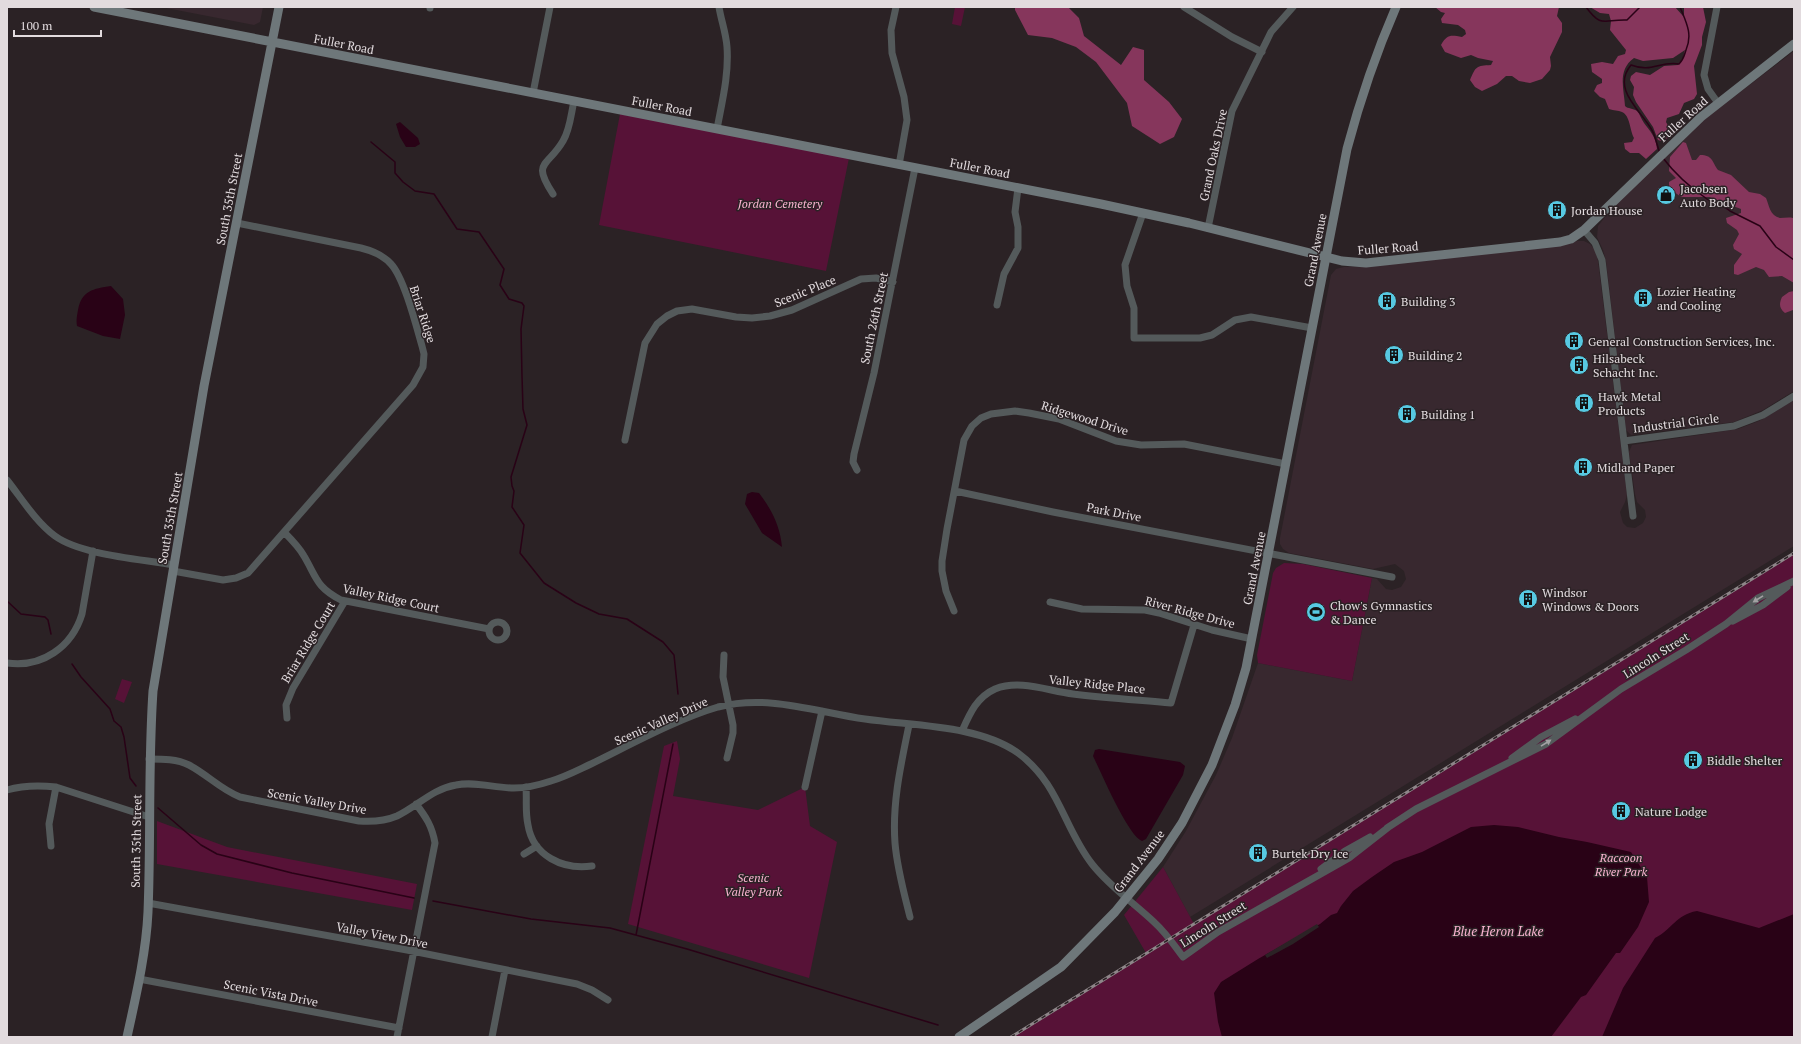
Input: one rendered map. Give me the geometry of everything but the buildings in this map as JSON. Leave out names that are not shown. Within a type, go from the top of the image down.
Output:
[{"type":"street","name":"Fuller Road","points":[[94,7],[1143,213],[1326,257],[1355,262],[1385,262],[1560,242],[1571,239],[1584,230],[1669,147],[1718,103],[1794,44]]},
{"type":"street","name":"South 35th Street","points":[[127,1037],[139,979],[148,903],[149,759],[153,691],[204,386],[279,7]]},
{"type":"street","points":[[533,93],[550,7]]},
{"type":"street","points":[[717,129],[727,77],[727,46],[719,7]]},
{"type":"street","points":[[896,7],[891,30],[892,53],[904,97],[907,120],[899,165]]},
{"type":"street","points":[[1184,7],[1232,37],[1262,52]]},
{"type":"street","name":"Grand Oaks Drive","points":[[1208,228],[1232,111],[1271,32],[1293,7]]},
{"type":"street","name":"Grand Avenue","points":[[959,1037],[1060,967],[1127,898],[1158,859],[1182,822],[1205,780],[1224,736],[1235,705],[1252,639],[1344,165],[1356,114],[1373,62],[1396,7]]},
{"type":"street","points":[[1717,7],[1704,75],[1708,89],[1718,103]]},
{"type":"street","points":[[553,194],[544,180],[542,172],[543,166],[563,141],[574,101]]},
{"type":"street","name":"South 26th Street","points":[[857,470],[854,462],[854,454],[874,373],[915,168]]},
{"type":"street","points":[[997,305],[1004,274],[1018,248],[1018,227],[1015,212],[1018,188]]},
{"type":"street","points":[[1143,213],[1125,265],[1127,286],[1134,308],[1134,338],[1200,338],[1212,335],[1235,320],[1251,317],[1312,328]]},
{"type":"street","name":"Briar Ridge","points":[[237,223],[371,250],[384,258],[392,265],[400,277],[424,354],[423,367],[413,385],[284,532]]},
{"type":"street","points":[[1584,230],[1595,243],[1602,260],[1633,516]]},
{"type":"street","name":"Scenic Place","points":[[625,440],[645,343],[650,333],[667,316],[678,311],[692,309],[752,318],[770,316],[792,310],[861,279],[876,278],[893,282]]},
{"type":"street","name":"Industrial Circle","points":[[1624,441],[1734,426],[1763,415],[1794,396]]},
{"type":"street","name":"Ridgewood Drive","points":[[954,611],[944,580],[942,561],[964,440],[972,426],[982,418],[991,414],[1015,411],[1059,419],[1116,441],[1141,445],[1184,444],[1286,464]]},
{"type":"street","points":[[7,480],[39,521],[54,536],[73,546],[224,580],[236,578],[248,573],[284,532]]},
{"type":"street","name":"Park Drive","points":[[955,491],[1392,577]]},
{"type":"street","name":"Valley Ridge Court","points":[[284,532],[300,550],[318,583],[331,595],[345,601],[488,629]]},
{"type":"street","points":[[7,663],[25,664],[36,662],[54,654],[69,640],[79,623],[82,614],[93,551]]},
{"type":"street","name":"Lincoln Street","points":[[1127,898],[1157,924],[1183,956],[1218,932],[1304,883],[1345,851],[1416,810],[1546,744],[1622,689],[1726,624],[1758,598],[1794,581]]},
{"type":"street","name":"Briar Ridge Court","points":[[287,718],[286,705],[293,688],[345,601]]},
{"type":"street","name":"River Ridge Drive","points":[[1050,602],[1082,609],[1145,610],[1194,625],[1252,639]]},
{"type":"street","name":"Valley Ridge Place","points":[[962,731],[970,713],[981,698],[994,690],[1010,685],[1026,686],[1074,694],[1171,703],[1194,625]]},
{"type":"street","points":[[724,655],[723,677],[732,720],[733,733],[727,758]]},
{"type":"street","name":"Scenic Valley Drive","points":[[149,759],[176,761],[188,765],[228,793],[240,797],[359,821],[382,820],[397,816],[435,792],[456,785],[467,784],[514,788],[552,781],[566,776],[691,717],[728,705],[746,702],[775,703],[862,719],[962,731],[983,735],[1000,743],[1016,752],[1035,767],[1053,792],[1080,847],[1091,863],[1105,879],[1127,898]]},
{"type":"street","points":[[805,787],[822,711]]},
{"type":"street","points":[[909,725],[895,801],[895,841],[901,882],[910,917]]},
{"type":"street","points":[[7,790],[22,785],[56,787],[149,817]]},
{"type":"street","points":[[51,846],[49,824],[56,787]]},
{"type":"street","points":[[526,787],[528,826],[537,846],[549,858],[564,865],[574,867],[592,866]]},
{"type":"street","points":[[398,1037],[435,843],[433,831],[427,818],[416,804]]},
{"type":"street","points":[[524,854],[537,846]]},
{"type":"street","name":"Valley View Drive","points":[[148,903],[414,952],[577,984],[592,990],[608,1000]]},
{"type":"street","points":[[492,1037],[505,970]]},
{"type":"street","name":"Scenic Vista Drive","points":[[139,979],[399,1028]]},
{"type":"shaded area","points":[[161,7],[263,7],[260,22],[254,25]]},
{"type":"shaded area","points":[[1015,7],[1068,7],[1079,18],[1084,36],[1121,65],[1133,47],[1144,50],[1144,80],[1169,102],[1182,119],[1174,137],[1160,144],[1132,126],[1127,103],[1096,62],[1076,47],[1052,38],[1028,35],[1015,10]]},
{"type":"shaded area","points":[[1435,7],[1559,7],[1557,16],[1562,23],[1562,32],[1550,57],[1550,70],[1542,79],[1530,83],[1519,81],[1512,76],[1506,76],[1497,84],[1482,91],[1475,87],[1470,80],[1475,69],[1479,66],[1491,65],[1493,61],[1471,55],[1461,58],[1445,52],[1441,45],[1447,37],[1462,37],[1466,34],[1465,30],[1458,25],[1442,23],[1441,19],[1445,13],[1441,12]]},
{"type":"shaded area","points":[[1590,7],[1675,7],[1683,16],[1684,7],[1703,7],[1706,22],[1702,37],[1702,45],[1694,66],[1697,94],[1694,99],[1684,103],[1679,114],[1667,118],[1666,122],[1672,133],[1670,137],[1661,141],[1658,140],[1653,127],[1636,102],[1633,95],[1634,87],[1630,80],[1631,76],[1636,72],[1650,75],[1664,66],[1678,65],[1683,58],[1685,50],[1673,58],[1643,61],[1634,58],[1625,68],[1623,74],[1623,87],[1625,106],[1638,112],[1652,134],[1657,149],[1646,159],[1639,153],[1630,153],[1625,149],[1624,143],[1632,142],[1634,138],[1627,116],[1622,112],[1609,109],[1605,99],[1600,97],[1594,91],[1597,85],[1602,83],[1602,79],[1592,72],[1591,64],[1602,62],[1613,64],[1618,56],[1625,54],[1626,50],[1610,30],[1611,21],[1609,14],[1600,13]]},
{"type":"shaded area","points":[[1794,51],[1794,391],[1763,410],[1734,422],[1631,435],[1626,430],[1606,261],[1597,237],[1598,226],[1612,208],[1701,122]]},
{"type":"shaded area","points":[[1683,142],[1686,143],[1692,160],[1696,160],[1700,155],[1707,156],[1712,160],[1718,170],[1731,175],[1749,192],[1760,194],[1766,198],[1770,210],[1774,215],[1780,218],[1793,218],[1794,283],[1782,276],[1769,277],[1764,270],[1756,267],[1738,275],[1734,274],[1734,265],[1742,254],[1734,249],[1733,245],[1739,234],[1737,230],[1727,223],[1726,218],[1741,213],[1741,209],[1709,197],[1681,197],[1669,188],[1669,182],[1676,178],[1669,171],[1670,157]]},
{"type":"shaded area","points":[[1577,241],[1584,241],[1590,244],[1596,251],[1598,261],[1627,495],[1620,512],[1623,523],[1627,527],[1635,528],[1643,523],[1646,517],[1645,510],[1637,502],[1635,494],[1629,452],[1632,445],[1738,429],[1759,421],[1794,400],[1794,546],[1190,917],[1163,867],[1186,831],[1216,775],[1232,738],[1258,663],[1352,681],[1372,578],[1377,579],[1386,589],[1392,590],[1401,587],[1406,579],[1404,571],[1395,564],[1373,569],[1289,553],[1283,549],[1280,544],[1331,275],[1336,269],[1344,267],[1371,266],[1569,244]]},
{"type":"shaded area","points":[[1794,291],[1793,310],[1785,313],[1780,306],[1782,297],[1789,292]]},
{"type":"green space","points":[[955,7],[965,7],[961,26],[952,24]]},
{"type":"green space","name":"Jordan Cemetery","points":[[620,114],[849,158],[826,271],[599,225]]},
{"type":"green space","name":"Raccoon River Park","points":[[1794,553],[1794,1037],[1011,1037],[1146,953],[1124,915],[1163,867],[1194,924]]},
{"type":"green space","name":"Chow's Gymnastics & Dance","points":[[1284,563],[1303,564],[1372,578],[1352,681],[1258,663],[1257,655],[1273,573],[1276,568]]},
{"type":"green space","points":[[122,679],[132,682],[124,703],[115,699]]},
{"type":"green space","name":"Scenic Valley Park","points":[[677,741],[680,759],[673,796],[758,810],[805,787],[810,826],[837,842],[809,978],[628,924],[664,746]]},
{"type":"green space","points":[[157,821],[227,847],[417,884],[412,910],[157,864]]},
{"type":"water","points":[[400,122],[418,138],[420,144],[415,147],[406,147],[400,137],[396,124]]},
{"type":"water","points":[[111,286],[123,299],[125,315],[120,339],[103,336],[77,326],[78,310],[85,294],[99,288]]},
{"type":"water","points":[[752,492],[759,493],[768,506],[777,525],[782,547],[762,533],[745,504],[747,494]]},
{"type":"water","points":[[1099,749],[1180,762],[1185,766],[1183,775],[1146,839],[1142,841],[1136,837],[1122,816],[1108,789],[1093,756],[1095,750]]},
{"type":"water","name":"Blue Heron Lake","points":[[1494,825],[1518,827],[1631,852],[1647,877],[1649,902],[1638,927],[1620,953],[1616,953],[1586,995],[1581,997],[1551,1037],[1222,1037],[1218,1022],[1214,993],[1221,982],[1320,924],[1331,915],[1337,913],[1353,891],[1394,862],[1422,852],[1471,827]]},
{"type":"water","points":[[1697,911],[1759,928],[1794,914],[1794,1037],[1602,1037],[1623,988],[1655,938],[1666,931],[1679,919]]},
{"type":"pier","points":[[1317,924],[1319,927],[1293,944],[1267,958],[1265,955]]},
{"type":"waterway","points":[[1586,7],[1591,14],[1600,21],[1627,20],[1640,7]]},
{"type":"waterway","points":[[1660,153],[1652,130],[1629,98],[1625,90],[1624,82],[1626,73],[1631,65],[1645,68],[1666,64],[1679,64],[1682,61],[1688,44],[1689,33],[1680,7]]},
{"type":"waterway","points":[[371,142],[395,162],[395,173],[403,182],[415,191],[434,194],[457,229],[479,232],[504,269],[500,285],[509,299],[522,303],[524,306],[521,329],[522,376],[523,409],[527,425],[511,477],[514,491],[512,507],[524,525],[520,553],[544,583],[576,603],[599,614],[627,619],[663,642],[674,655],[678,694]]},
{"type":"waterway","points":[[1663,158],[1673,170],[1707,199],[1760,226],[1776,247],[1794,260]]},
{"type":"waterway","points":[[7,601],[21,614],[45,617],[48,620],[51,634]]},
{"type":"waterway","points":[[72,664],[81,677],[110,709],[114,721],[121,727],[124,737],[130,778],[136,786]]},
{"type":"waterway","points":[[636,935],[673,744]]},
{"type":"waterway","points":[[158,808],[201,845],[217,854],[292,873],[414,898]]},
{"type":"waterway","points":[[433,901],[531,919],[610,928],[687,949],[938,1025]]},
{"type":"railway","points":[[1011,1037],[1794,553]]},
{"type":"place","name":"Jacobsen Auto Body","points":[[1666,195]]},
{"type":"place","name":"Jordan House","points":[[1557,210]]},
{"type":"place","name":"Lozier Heating and Cooling","points":[[1643,298]]},
{"type":"place","name":"Building 3","points":[[1387,301]]},
{"type":"place","name":"General Construction Services, Inc.","points":[[1574,341]]},
{"type":"place","name":"Building 2","points":[[1394,355]]},
{"type":"place","name":"Hilsabeck Schacht Inc.","points":[[1579,365]]},
{"type":"place","name":"Hawk Metal Products","points":[[1584,403]]},
{"type":"place","name":"Building 1","points":[[1407,414]]},
{"type":"place","name":"Midland Paper","points":[[1583,467]]},
{"type":"place","name":"Windsor Windows & Doors","points":[[1528,599]]},
{"type":"place","name":"Chow's Gymnastics & Dance","points":[[1316,612]]},
{"type":"place","name":"Biddle Shelter","points":[[1693,760]]},
{"type":"place","name":"Nature Lodge","points":[[1621,811]]},
{"type":"place","name":"Burtek Dry Ice","points":[[1258,853]]}]
